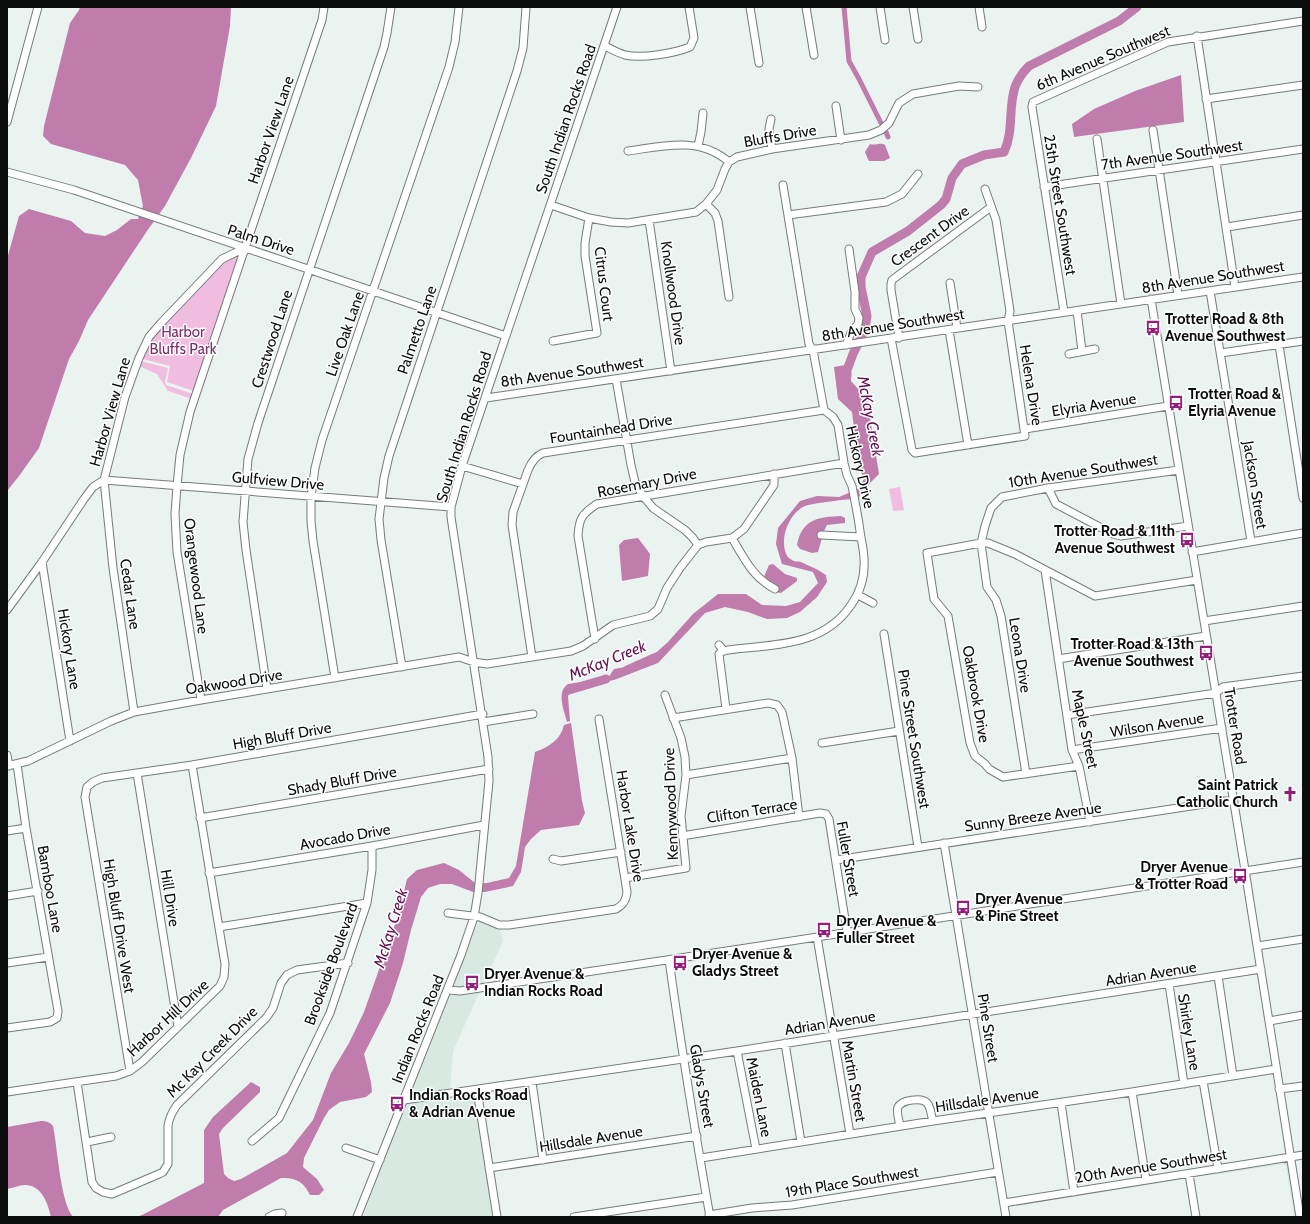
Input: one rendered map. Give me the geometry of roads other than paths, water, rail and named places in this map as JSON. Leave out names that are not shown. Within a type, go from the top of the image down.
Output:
[{"type":"street","points":[[7,122],[38,7]]},
{"type":"street","name":"Harbor View Lane","points":[[7,610],[42,562],[84,499],[93,487],[104,480],[125,397],[139,358],[149,337],[161,322],[222,259],[245,248],[320,27],[324,7]]},
{"type":"street","name":"Crestwood Lane","points":[[267,689],[243,522],[248,459],[258,423],[309,268],[384,47],[391,7]]},
{"type":"street","name":"Live Oak Lane","points":[[335,678],[313,541],[311,497],[315,468],[322,440],[449,67],[455,42],[459,7]]},
{"type":"street","name":"Palmetto Lane","points":[[402,667],[381,540],[379,519],[380,502],[389,456],[517,71],[523,48],[526,7]]},
{"type":"street","name":"South Indian Rocks Road","points":[[474,917],[478,893],[489,769],[484,722],[450,517],[451,507],[462,466],[617,7]]},
{"type":"street","points":[[605,46],[623,55],[637,57],[681,51],[690,47],[694,38],[690,7]]},
{"type":"street","points":[[750,7],[759,63]]},
{"type":"street","points":[[806,7],[814,55]]},
{"type":"street","points":[[880,7],[885,40]]},
{"type":"street","points":[[913,7],[918,39]]},
{"type":"street","points":[[979,7],[982,27]]},
{"type":"street","name":"6th Avenue Southwest","points":[[1033,102],[1168,42],[1198,36],[1303,21]]},
{"type":"street","points":[[1198,36],[1206,99],[1227,227],[1235,287]]},
{"type":"street","points":[[1206,99],[1303,85]]},
{"type":"street","name":"Bluffs Drive","points":[[551,205],[589,218],[610,222],[628,223],[696,212],[706,204],[717,190],[729,162],[737,157],[772,149],[869,135],[881,130],[889,123],[899,103],[913,94],[959,86],[978,87]]},
{"type":"street","name":"25th Street Southwest","points":[[1033,102],[1032,107],[1064,312]]},
{"type":"street","points":[[836,106],[841,140]]},
{"type":"street","points":[[698,146],[703,113]]},
{"type":"street","points":[[771,119],[769,129],[772,149]]},
{"type":"street","points":[[1153,130],[1178,295]]},
{"type":"street","points":[[1098,139],[1122,304]]},
{"type":"street","points":[[628,151],[672,145],[698,146],[715,152],[729,162]]},
{"type":"street","name":"7th Avenue Southwest","points":[[1044,187],[1303,149]]},
{"type":"street","name":"Palm Drive","points":[[7,172],[74,190],[309,268],[373,292],[506,336]]},
{"type":"street","points":[[788,215],[886,202],[902,194],[918,174]]},
{"type":"street","points":[[783,185],[809,344],[813,350],[824,410]]},
{"type":"street","name":"Crescent Drive","points":[[985,189],[996,220],[1010,311],[1008,321]]},
{"type":"street","points":[[706,204],[715,213],[718,221],[729,298]]},
{"type":"street","name":"Crescent Drive","points":[[895,338],[891,290],[892,280],[992,207]]},
{"type":"street","points":[[1227,227],[1303,215]]},
{"type":"street","name":"Citrus Court","points":[[553,341],[597,333],[584,256],[584,243],[589,218]]},
{"type":"street","name":"Knollwood Drive","points":[[649,220],[671,371]]},
{"type":"street","name":"Orangewood Lane","points":[[201,700],[177,552],[175,514],[180,455],[190,412],[245,248]]},
{"type":"street","points":[[846,345],[851,333],[858,324],[859,318],[855,309],[855,292],[849,249]]},
{"type":"street","name":"8th Avenue Southwest","points":[[486,398],[1303,277]]},
{"type":"street","points":[[950,283],[957,328]]},
{"type":"street","name":"Jackson Street","points":[[1210,290],[1251,541]]},
{"type":"street","name":"Trotter Road","points":[[1150,300],[1234,801],[1300,1217]]},
{"type":"street","points":[[1077,310],[1082,351]]},
{"type":"street","name":"Helena Drive","points":[[968,445],[1026,436],[1008,321]]},
{"type":"street","points":[[895,338],[912,450],[915,453],[968,445],[949,330]]},
{"type":"street","points":[[1221,353],[1303,341]]},
{"type":"street","points":[[1279,345],[1303,498]]},
{"type":"street","points":[[1069,354],[1095,349]]},
{"type":"street","points":[[616,379],[626,440],[635,482],[643,496],[653,508],[685,530],[698,545],[706,542],[732,538],[744,529],[774,485],[774,474]]},
{"type":"street","name":"Elyria Avenue","points":[[1025,429],[1168,406]]},
{"type":"street","name":"Fountainhead Drive","points":[[532,657],[512,525],[513,512],[530,464],[538,455],[824,410]]},
{"type":"street","name":"Hickory Drive","points":[[722,652],[792,642],[817,635],[830,628],[844,615],[858,595],[863,577],[864,558],[855,499],[844,463],[838,425],[833,417],[824,410]]},
{"type":"street","name":"Rosemary Drive","points":[[595,639],[578,536],[579,525],[584,512],[597,504],[844,463]]},
{"type":"street","points":[[462,466],[523,484]]},
{"type":"street","name":"10th Avenue Southwest","points":[[981,543],[991,508],[1002,496],[1048,488],[1179,470]]},
{"type":"street","name":"Gulfview Drive","points":[[104,480],[451,507]]},
{"type":"street","name":"Cedar Lane","points":[[104,480],[113,568],[134,712]]},
{"type":"street","points":[[1048,488],[1056,504],[1113,534],[1121,536],[1188,526]]},
{"type":"street","points":[[1192,552],[1303,533]]},
{"type":"street","points":[[821,535],[861,537]]},
{"type":"street","points":[[732,538],[752,571],[764,584],[775,589]]},
{"type":"street","points":[[981,543],[988,543],[1015,554],[1095,596],[1197,580]]},
{"type":"street","name":"Oakbrook Drive","points":[[981,543],[927,553],[934,599],[948,616],[970,743],[975,756],[989,769],[1003,777],[1079,766]]},
{"type":"street","name":"Leona Drive","points":[[981,543],[987,587],[996,600],[1001,616],[1026,774]]},
{"type":"street","name":"Oakwood Drive","points":[[8,766],[28,761],[111,721],[134,712],[459,657],[474,662],[487,664],[571,651],[595,639],[613,625],[650,616],[658,609],[667,588],[698,545]]},
{"type":"street","name":"Hickory Lane","points":[[42,562],[70,741]]},
{"type":"street","name":"Maple Street","points":[[1045,570],[1072,750],[1079,766],[1090,822]]},
{"type":"street","points":[[858,595],[874,603]]},
{"type":"street","points":[[1204,621],[1303,606]]},
{"type":"street","name":"Pine Street Southwest","points":[[884,634],[918,847]]},
{"type":"street","points":[[1058,659],[1206,636]]},
{"type":"street","points":[[719,645],[722,652],[726,709]]},
{"type":"street","points":[[1067,716],[1216,693],[1223,688],[1303,676]]},
{"type":"street","name":"Kennywood Drive","points":[[625,878],[686,868],[681,816],[686,775],[685,757],[681,738],[665,695]]},
{"type":"street","points":[[674,718],[768,703],[777,705],[782,712],[792,758],[799,817]]},
{"type":"street","name":"High Bluff Drive","points":[[87,787],[93,782],[102,778],[482,714]]},
{"type":"street","points":[[484,722],[533,714]]},
{"type":"street","name":"Harbor Lake Drive","points":[[474,917],[499,925],[509,925],[616,909],[626,900],[627,892],[625,878],[599,719]]},
{"type":"street","name":"Wilson Avenue","points":[[1072,750],[1222,728]]},
{"type":"street","points":[[822,743],[899,731]]},
{"type":"street","points":[[7,755],[8,766]]},
{"type":"street","points":[[686,775],[792,758]]},
{"type":"street","name":"Bamboo Lane","points":[[7,1028],[50,1022],[57,1018],[58,1011],[26,828],[18,764]]},
{"type":"street","name":"Harbor Hill Drive","points":[[7,1092],[116,1076],[130,1070],[142,1062],[220,986],[224,977],[225,964],[192,764]]},
{"type":"street","name":"Shady Bluff Drive","points":[[200,818],[489,769]]},
{"type":"street","name":"Hill Drive","points":[[137,773],[178,1027]]},
{"type":"street","name":"High Bluff Drive West","points":[[87,787],[85,797],[130,1070]]},
{"type":"street","name":"Sunny Breeze Avenue","points":[[836,860],[1224,801],[1234,801]]},
{"type":"street","name":"Clifton Terrace","points":[[682,836],[820,813],[826,814]]},
{"type":"street","name":"Fuller Street","points":[[826,814],[829,819],[847,932]]},
{"type":"street","name":"Avocado Drive","points":[[209,873],[484,826]]},
{"type":"street","points":[[7,831],[26,828]]},
{"type":"street","name":"Pine Street","points":[[944,843],[1006,1217]]},
{"type":"street","name":"Brookside Boulevard","points":[[252,1141],[279,1118],[330,1013],[367,903],[372,870],[372,846]]},
{"type":"street","points":[[553,859],[561,861],[621,852]]},
{"type":"street","points":[[448,990],[460,991],[669,960],[1303,862]]},
{"type":"street","points":[[7,896],[38,891]]},
{"type":"street","points":[[219,927],[367,903]]},
{"type":"street","points":[[448,913],[474,917]]},
{"type":"street","name":"Indian Rocks Road","points":[[357,1217],[448,990],[467,941],[474,917]]},
{"type":"street","name":"Martin Street","points":[[817,937],[850,1134]]},
{"type":"street","points":[[1257,946],[1303,939]]},
{"type":"street","points":[[7,963],[48,957]]},
{"type":"street","name":"Gladys Street","points":[[669,960],[683,1058],[710,1216]]},
{"type":"street","name":"Mc Kay Creek Drive","points":[[87,1142],[92,1182],[96,1188],[103,1192],[112,1194],[163,1172],[168,1164],[168,1120],[172,1112],[177,1105],[266,1018],[273,1008],[281,983],[287,975],[296,970],[348,963]]},
{"type":"street","name":"Adrian Avenue","points":[[404,1100],[737,1051],[1261,969]]},
{"type":"street","points":[[1218,976],[1233,1076]]},
{"type":"street","name":"Shirley Lane","points":[[1169,984],[1184,1084]]},
{"type":"street","points":[[1269,1020],[1303,1015]]},
{"type":"street","points":[[785,1043],[801,1142]]},
{"type":"street","name":"Maiden Lane","points":[[737,1051],[756,1149]]},
{"type":"street","name":"Hillsdale Avenue","points":[[701,1158],[932,1121],[1061,1103],[1276,1069]]},
{"type":"street","points":[[1203,1081],[1218,1169]]},
{"type":"street","points":[[77,1082],[87,1142],[111,1137]]},
{"type":"street","points":[[532,1082],[543,1160]]},
{"type":"street","points":[[1279,1090],[1303,1086]]},
{"type":"street","points":[[477,1090],[497,1217]]},
{"type":"street","points":[[1132,1092],[1146,1180]]},
{"type":"street","points":[[900,1126],[897,1110],[902,1102],[921,1100],[926,1101],[929,1105],[932,1121]]},
{"type":"street","points":[[1061,1103],[1074,1192]]},
{"type":"street","name":"Hillsdale Avenue","points":[[489,1168],[697,1136]]},
{"type":"street","points":[[346,1148],[380,1160]]},
{"type":"street","name":"20th Avenue Southwest","points":[[1004,1203],[1303,1156]]},
{"type":"street","name":"19th Place Southwest","points":[[710,1216],[752,1208],[792,1205],[998,1172]]},
{"type":"street","points":[[1189,1174],[1196,1217]]},
{"type":"street","points":[[574,1217],[706,1197]]},
{"type":"street","points":[[269,1217],[282,1213]]},
{"type":"waterway","points":[[844,7],[849,61],[881,123]]},
{"type":"waterway","name":"McKay Creek","points":[[847,376],[847,370],[853,354],[865,329],[867,316],[861,287],[861,277],[872,252],[908,231],[941,205],[946,199],[952,178],[962,164],[984,155],[1004,152],[1009,136],[1015,87],[1029,66],[1119,21],[1137,7]]},
{"type":"waterway","points":[[886,132],[888,137]]},
{"type":"waterway","name":"McKay Creek","points":[[627,670],[656,657]]},
{"type":"waterway","name":"McKay Creek","points":[[569,690],[606,679]]},
{"type":"place","name":"Trotter Road & 8th Avenue Southwest","points":[[1153,328]]},
{"type":"place","name":"Trotter Road & Elyria Avenue","points":[[1176,403]]},
{"type":"place","name":"Trotter Road & 11th Avenue Southwest","points":[[1187,540]]},
{"type":"place","name":"Trotter Road & 13th Avenue Southwest","points":[[1206,653]]},
{"type":"place","name":"Saint Patrick Catholic Church","points":[[1290,794]]},
{"type":"place","name":"Dryer Avenue & Trotter Road","points":[[1240,876]]},
{"type":"place","name":"Dryer Avenue & Pine Street","points":[[963,908]]},
{"type":"place","name":"Dryer Avenue & Fuller Street","points":[[824,930]]},
{"type":"place","name":"Dryer Avenue & Gladys Street","points":[[680,963]]},
{"type":"place","name":"Dryer Avenue & Indian Rocks Road","points":[[472,983]]},
{"type":"place","name":"Indian Rocks Road & Adrian Avenue","points":[[397,1104]]},
{"type":"park label","name":"Harbor Bluffs Park","points":[[183,340]]}]
